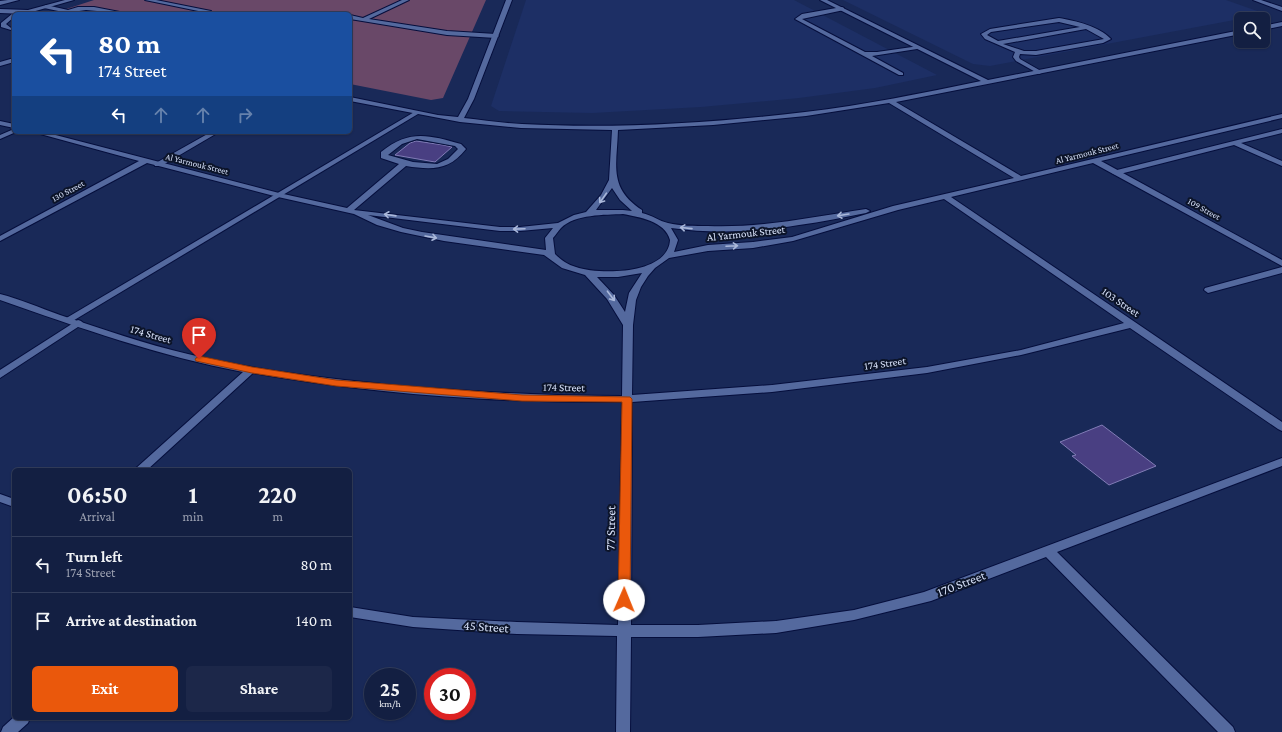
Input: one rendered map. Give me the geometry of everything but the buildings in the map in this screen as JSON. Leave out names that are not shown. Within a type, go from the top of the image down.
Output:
[{"type":"street","points":[[0,3],[16,0]]},
{"type":"street","points":[[26,12],[71,0]]},
{"type":"street","points":[[148,0],[208,11]]},
{"type":"street","points":[[364,19],[406,0]]},
{"type":"street","points":[[460,120],[471,99],[509,0]]},
{"type":"street","points":[[823,0],[987,82]]},
{"type":"street","points":[[1256,0],[1282,9]]},
{"type":"street","points":[[46,7],[62,12]]},
{"type":"street","points":[[68,12],[81,8],[94,8],[116,12]]},
{"type":"street","points":[[842,9],[802,16],[798,19],[901,74]]},
{"type":"street","points":[[0,11],[32,10]]},
{"type":"street","points":[[0,19],[12,16]]},
{"type":"street","points":[[11,30],[3,26],[12,17]]},
{"type":"street","points":[[352,17],[447,33],[496,36]]},
{"type":"street","points":[[1059,20],[1072,22],[1086,27],[1108,38],[1103,41],[1036,53],[1018,52],[997,43],[984,36],[984,34],[990,31],[1059,20]]},
{"type":"street","points":[[1270,27],[1282,24]]},
{"type":"street","points":[[997,43],[1086,27]]},
{"type":"street","points":[[0,28],[11,30]]},
{"type":"street","points":[[352,100],[460,120],[552,127],[615,128],[713,123],[813,113],[890,101],[1234,33]]},
{"type":"street","points":[[864,54],[877,54],[917,47]]},
{"type":"street","points":[[1018,52],[1016,54],[1018,60],[1040,72]]},
{"type":"street","points":[[0,64],[12,61]]},
{"type":"street","points":[[890,101],[1021,179]]},
{"type":"street","points":[[0,375],[73,321],[278,195],[416,113]]},
{"type":"street","name":"Al Yarmouk Street","points":[[666,256],[708,248],[753,245],[793,239],[896,208],[1282,116]]},
{"type":"street","points":[[0,123],[12,126]]},
{"type":"street","points":[[558,225],[547,239],[547,247],[551,255],[566,266],[588,273],[621,274],[651,267],[666,256],[671,250],[674,244],[670,231],[664,225],[631,207],[616,189],[613,180],[615,128]]},
{"type":"street","points":[[1116,173],[1282,131]]},
{"type":"street","points":[[0,137],[12,132]]},
{"type":"street","name":"Al Yarmouk Street","points":[[44,134],[278,195],[351,211],[488,228],[520,229],[558,225],[567,220],[590,213],[618,211],[644,215]]},
{"type":"street","points":[[158,164],[212,134]]},
{"type":"street","points":[[412,138],[455,144],[461,147],[460,151],[447,162],[438,166],[427,166],[406,162],[387,158],[384,154],[402,140],[412,138]]},
{"type":"street","points":[[1234,143],[1282,164]]},
{"type":"street","name":"130 Street","points":[[0,239],[145,160]]},
{"type":"street","name":"109 Street","points":[[1096,161],[1282,263]]},
{"type":"street","points":[[351,211],[406,162]]},
{"type":"street","points":[[590,213],[604,196],[613,180]]},
{"type":"street","name":"103 Street","points":[[946,197],[1282,427]]},
{"type":"street","name":"Al Yarmouk Street","points":[[664,225],[704,229],[735,229],[775,226],[851,213],[896,208]]},
{"type":"street","name":"Al Yarmouk Street","points":[[351,211],[406,232],[458,241],[519,248],[551,255]]},
{"type":"street","name":"77 Street","points":[[623,732],[628,325],[633,293],[640,279],[651,267]]},
{"type":"street","points":[[1208,290],[1282,270]]},
{"type":"street","name":"77 Street","points":[[588,273],[609,293],[618,305],[628,325]]},
{"type":"street","name":"174 Street","points":[[0,297],[128,340],[172,352],[252,370],[336,383],[522,398],[627,399],[796,386],[939,368],[1018,353],[1133,324]]},
{"type":"street","points":[[142,468],[252,370]]},
{"type":"street","name":"170 Street","points":[[624,631],[698,631],[776,627],[854,615],[926,597],[1282,462]]},
{"type":"street","points":[[0,498],[12,502]]},
{"type":"street","points":[[1048,551],[1228,732]]},
{"type":"street","name":"45 Street","points":[[352,612],[413,622],[517,628],[624,631]]},
{"type":"street","points":[[8,732],[21,720]]},
{"type":"shaded area","points":[[94,0],[486,0],[443,98],[431,100],[352,84],[352,12],[57,12]]},
{"type":"shaded area","points":[[526,0],[794,0],[937,75],[875,88],[799,98],[701,107],[592,113],[499,111],[491,106]]},
{"type":"shaded area","points":[[843,0],[1226,0],[1260,12],[1234,12],[1234,20],[990,66],[973,64]]},
{"type":"route","points":[[199,359],[252,370],[365,386],[522,398],[627,399],[624,600]]}]
